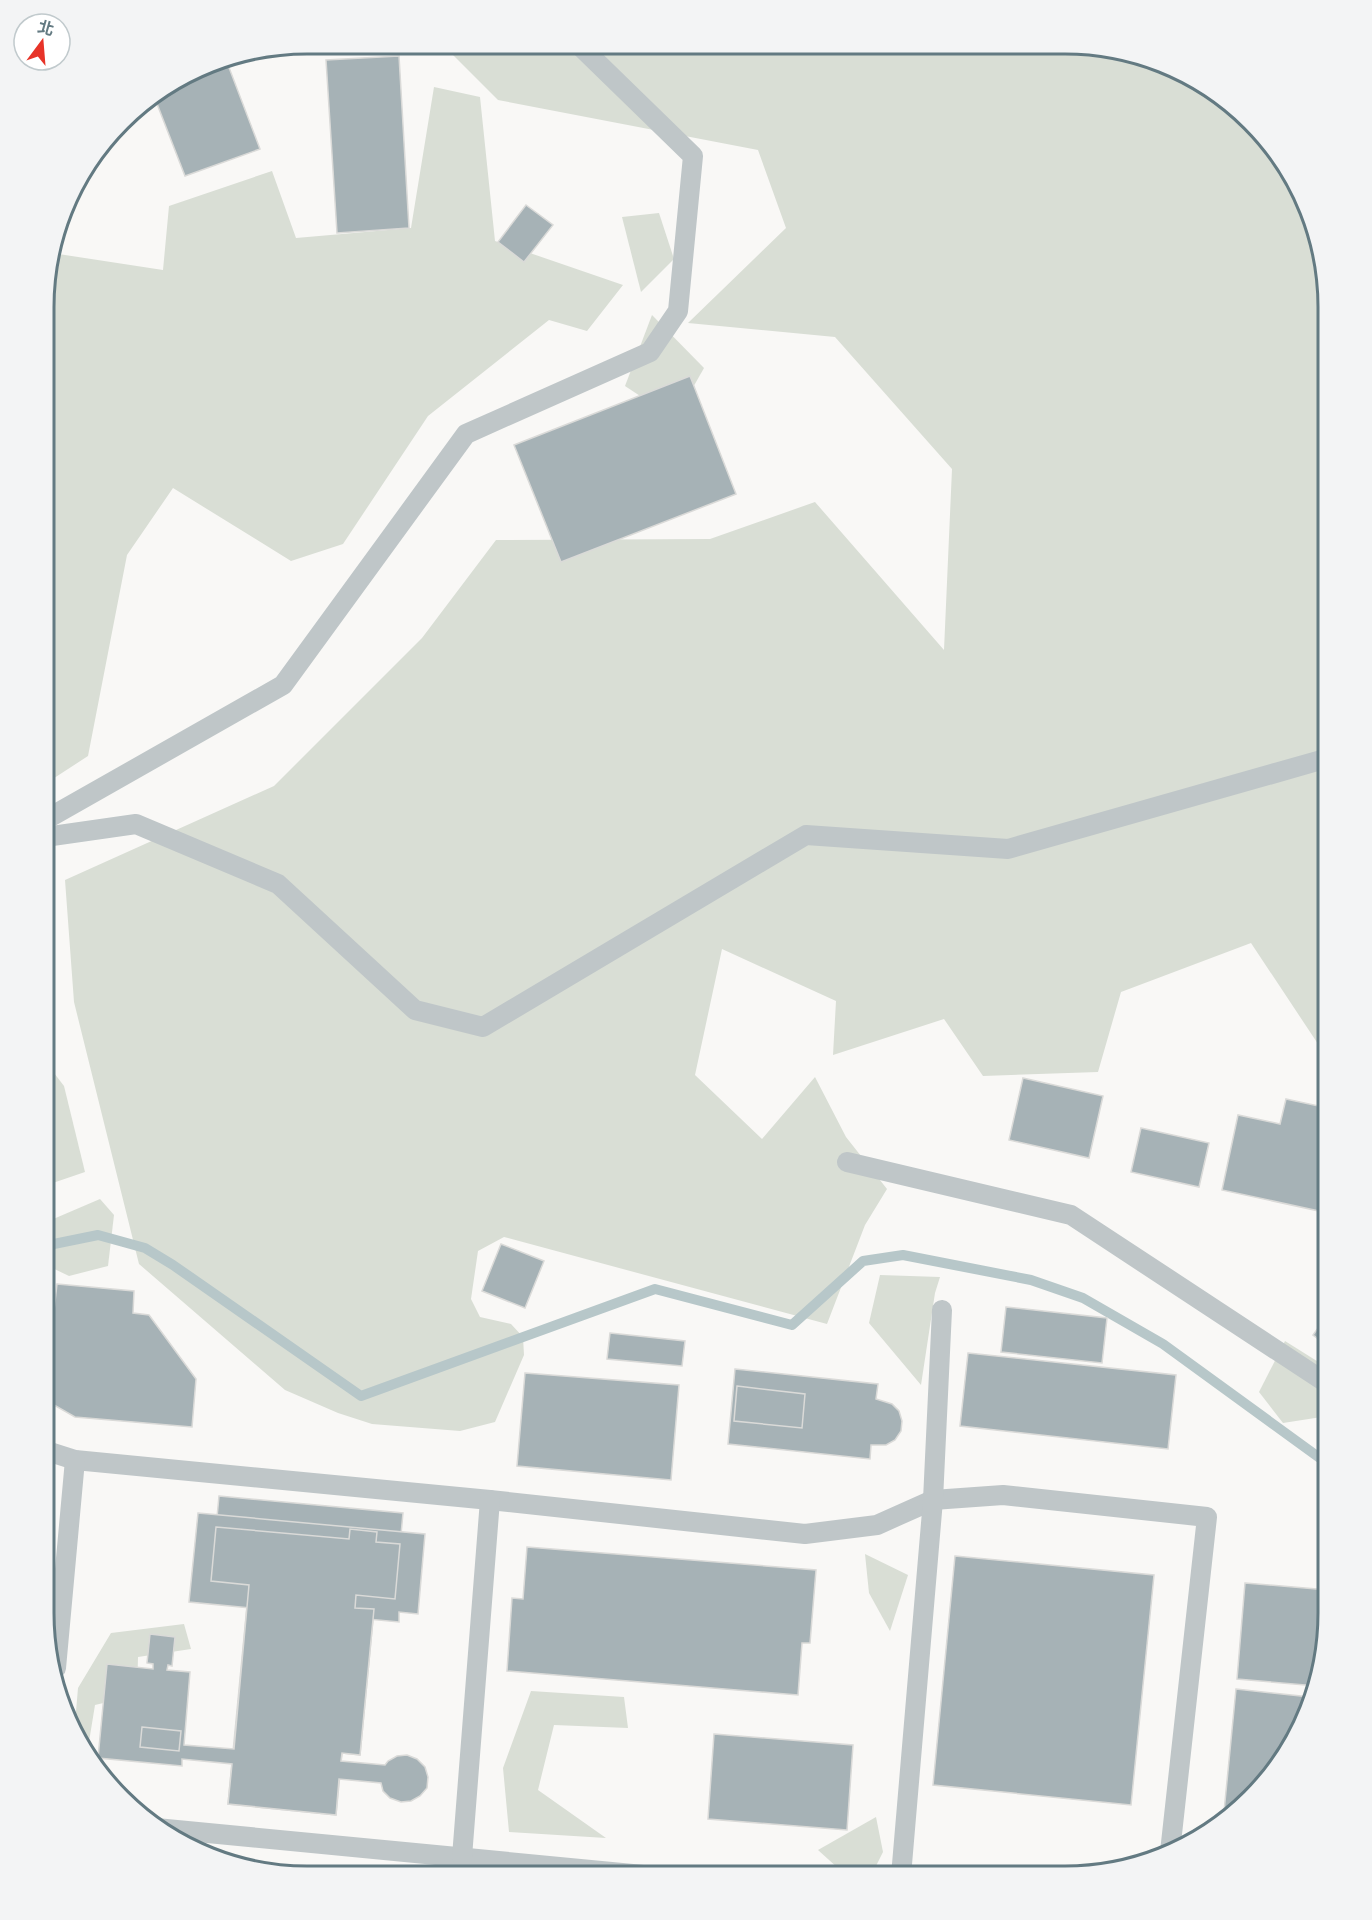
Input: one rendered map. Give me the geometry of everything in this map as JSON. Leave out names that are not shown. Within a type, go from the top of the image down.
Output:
[{"type":"lane","points":[[54,815],[283,686],[466,434],[650,352],[678,311],[693,156],[588,54]]},
{"type":"lane","points":[[54,836],[136,824],[278,884],[415,1010],[483,1027],[806,835],[1008,849],[1318,761]]},
{"type":"lane","points":[[847,1162],[1071,1215],[1318,1377]]},
{"type":"lane","points":[[902,1866],[933,1500],[942,1310]]},
{"type":"lane","points":[[54,1453],[75,1461],[490,1500],[805,1534],[877,1525],[933,1500],[1003,1495],[1207,1517],[1171,1843]]},
{"type":"lane","points":[[57,1654],[75,1461]]},
{"type":"lane","points":[[462,1857],[490,1500]]},
{"type":"lane","points":[[177,1830],[553,1866]]},
{"type":"shaded area","points":[[452,54],[1065,54],[1115,59],[1162,73],[1192,88],[1219,106],[1255,140],[1284,180],[1299,210],[1316,274],[1318,307],[1318,1044],[1251,943],[1121,992],[1098,1072],[983,1076],[944,1019],[833,1055],[836,1001],[722,949],[695,1075],[762,1139],[815,1077],[846,1137],[887,1189],[865,1225],[827,1324],[504,1237],[478,1251],[471,1299],[480,1317],[511,1324],[523,1337],[524,1355],[495,1422],[460,1431],[372,1424],[338,1413],[285,1390],[139,1264],[74,1002],[65,880],[274,786],[422,638],[496,540],[710,539],[815,502],[944,650],[952,469],[835,337],[688,323],[786,228],[758,150],[498,100]]},
{"type":"shaded area","points":[[434,87],[480,97],[495,241],[623,285],[587,331],[549,320],[428,416],[343,544],[291,561],[173,488],[127,555],[88,756],[54,778],[54,307],[60,254],[163,270],[169,206],[272,171],[296,238],[411,228]]},
{"type":"shaded area","points":[[659,213],[674,259],[641,292],[622,217]]},
{"type":"shaded area","points":[[652,315],[704,368],[675,419],[625,386]]},
{"type":"shaded area","points":[[54,1073],[64,1086],[85,1172],[54,1183]]},
{"type":"shaded area","points":[[100,1199],[114,1215],[108,1266],[69,1276],[54,1269],[54,1219]]},
{"type":"shaded area","points":[[880,1275],[940,1277],[935,1293],[921,1385],[869,1323]]},
{"type":"shaded area","points":[[1285,1341],[1318,1362],[1318,1418],[1283,1423],[1259,1392]]},
{"type":"shaded area","points":[[865,1554],[908,1575],[890,1631],[869,1593]]},
{"type":"shaded area","points":[[184,1624],[191,1649],[138,1657],[137,1695],[95,1705],[89,1742],[76,1716],[78,1688],[111,1633]]},
{"type":"shaded area","points":[[531,1691],[624,1697],[628,1728],[554,1725],[538,1790],[606,1838],[509,1832],[503,1768]]},
{"type":"shaded area","points":[[876,1817],[883,1852],[876,1866],[836,1866],[818,1850]]},
{"type":"building","points":[[399,56],[409,228],[337,233],[326,60]]},
{"type":"building","points":[[229,66],[260,149],[185,176],[157,103],[195,80]]},
{"type":"building","points":[[526,205],[553,225],[524,262],[498,242]]},
{"type":"building","points":[[690,376],[736,494],[561,562],[514,445]]},
{"type":"building","points":[[1023,1078],[1103,1096],[1089,1158],[1009,1140]]},
{"type":"building","points":[[1286,1099],[1318,1106],[1318,1211],[1222,1190],[1238,1115],[1280,1124]]},
{"type":"building","points":[[1141,1128],[1209,1143],[1199,1187],[1131,1172]]},
{"type":"building","points":[[501,1244],[544,1261],[525,1308],[482,1291]]},
{"type":"building","points":[[57,1284],[134,1291],[133,1313],[149,1315],[196,1379],[192,1427],[75,1417],[54,1405],[54,1310]]},
{"type":"building","points":[[1006,1307],[1107,1318],[1102,1363],[1001,1352]]},
{"type":"building","points":[[1318,1328],[1318,1339],[1313,1335]]},
{"type":"building","points":[[610,1333],[685,1341],[682,1366],[607,1359]]},
{"type":"building","points":[[968,1353],[1176,1375],[1168,1449],[960,1426]]},
{"type":"building","points":[[735,1369],[878,1384],[876,1399],[892,1404],[899,1411],[902,1421],[901,1431],[895,1440],[886,1445],[871,1445],[870,1459],[728,1444]]},
{"type":"building","points":[[525,1373],[679,1385],[671,1480],[517,1466]]},
{"type":"building","points":[[737,1386],[805,1394],[802,1428],[734,1421]]},
{"type":"building","points":[[219,1496],[403,1513],[395,1599],[356,1595],[355,1608],[374,1609],[360,1755],[342,1753],[336,1815],[228,1804],[249,1585],[211,1581]]},
{"type":"building","points":[[198,1513],[425,1534],[418,1614],[399,1612],[399,1622],[189,1602]]},
{"type":"building","points":[[216,1527],[349,1539],[350,1529],[377,1532],[376,1542],[400,1544],[395,1599],[356,1595],[355,1608],[374,1609],[360,1755],[342,1753],[341,1761],[385,1765],[397,1756],[407,1755],[417,1759],[425,1767],[428,1777],[427,1788],[420,1796],[411,1801],[401,1802],[390,1798],[383,1791],[381,1783],[339,1779],[336,1815],[228,1804],[232,1764],[182,1759],[182,1766],[100,1758],[98,1756],[107,1664],[153,1669],[153,1664],[147,1663],[150,1634],[175,1637],[172,1666],[168,1665],[167,1670],[190,1672],[184,1745],[234,1749],[249,1585],[211,1581]]},
{"type":"building","points":[[527,1547],[816,1570],[810,1643],[802,1643],[798,1695],[507,1671],[512,1598],[523,1599]]},
{"type":"building","points":[[955,1556],[1154,1575],[1131,1805],[933,1785]]},
{"type":"building","points":[[1245,1583],[1318,1589],[1316,1646],[1307,1685],[1237,1679]]},
{"type":"building","points":[[1236,1689],[1304,1696],[1284,1740],[1266,1767],[1244,1792],[1224,1810]]},
{"type":"building","points":[[142,1727],[181,1731],[179,1751],[140,1747]]},
{"type":"building","points":[[714,1734],[853,1745],[847,1830],[708,1819]]},
{"type":"waterway","points":[[54,1244],[98,1235],[145,1248],[173,1265],[361,1396],[655,1289],[792,1325],[863,1261],[903,1255],[1031,1280],[1083,1298],[1163,1344],[1318,1457]]}]
